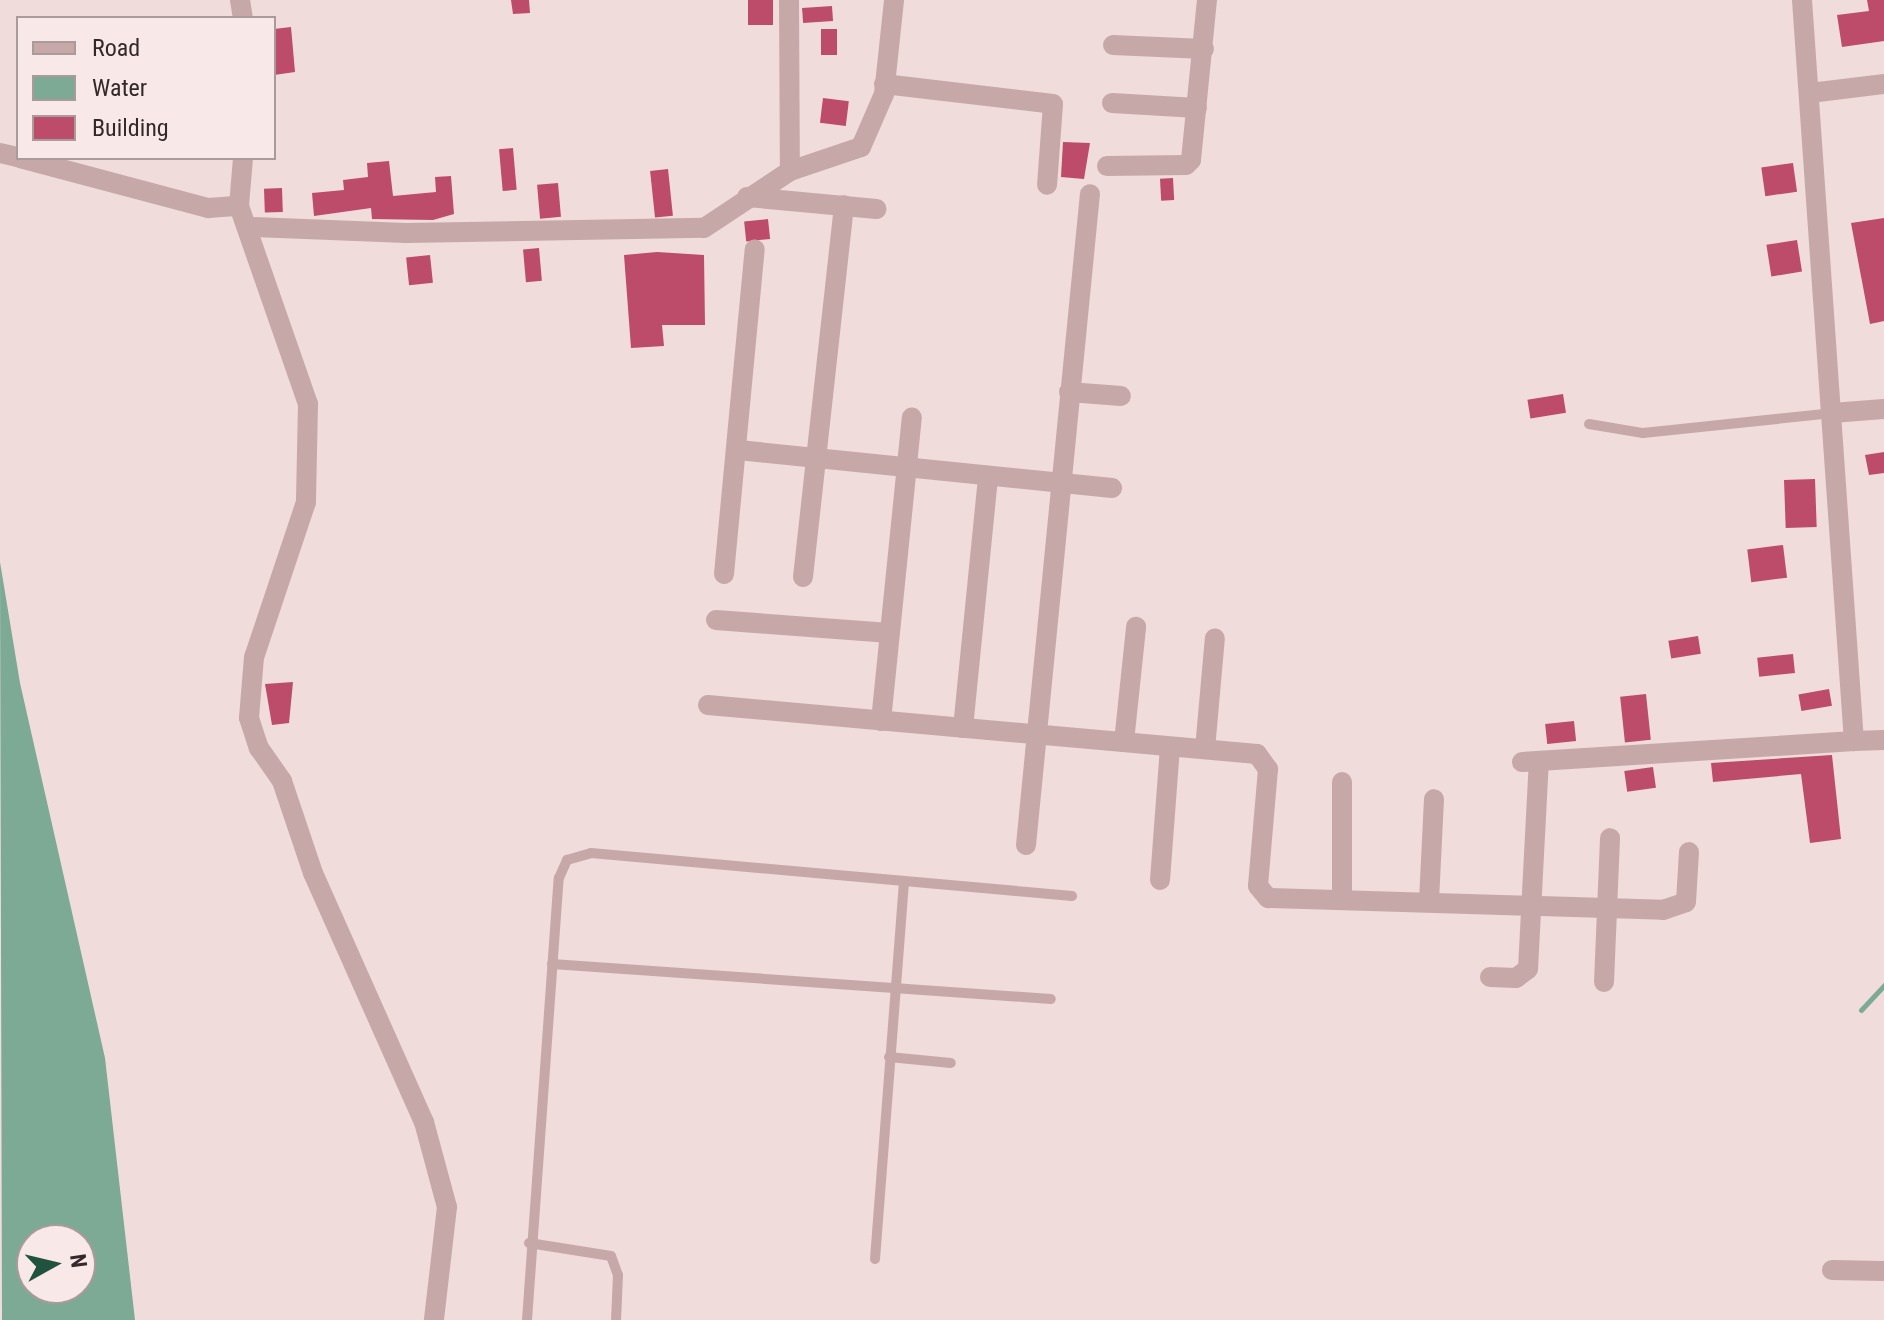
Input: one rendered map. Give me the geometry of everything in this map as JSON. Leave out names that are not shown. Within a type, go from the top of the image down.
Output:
[{"type":"street","points":[[789,0],[790,171]]},
{"type":"street","points":[[251,227],[670,232],[704,228],[790,171],[861,147],[874,126],[884,84],[894,0]]},
{"type":"street","points":[[1107,166],[1186,165],[1197,108],[1207,0]]},
{"type":"street","points":[[1802,0],[1854,741]]},
{"type":"street","points":[[1113,45],[1204,49]]},
{"type":"street","points":[[884,84],[1053,104],[1047,185]]},
{"type":"street","points":[[1810,93],[1884,84]]},
{"type":"street","points":[[1112,103],[1197,108]]},
{"type":"street","points":[[28,160],[208,208],[239,206]]},
{"type":"street","points":[[243,160],[239,206],[251,227],[308,404],[306,502],[254,657],[249,718],[259,748],[282,781],[313,873],[424,1122],[447,1207],[434,1320]]},
{"type":"street","points":[[1026,845],[1034,734],[1090,194]]},
{"type":"street","points":[[747,197],[876,209]]},
{"type":"street","points":[[803,577],[844,205]]},
{"type":"street","points":[[724,574],[755,249]]},
{"type":"street","points":[[1069,392],[1121,396]]},
{"type":"street","points":[[1832,413],[1884,409]]},
{"type":"street","points":[[881,721],[912,418]]},
{"type":"street","points":[[738,450],[1112,488]]},
{"type":"street","points":[[963,728],[988,476]]},
{"type":"street","points":[[716,620],[890,633]]},
{"type":"street","points":[[1124,742],[1136,627]]},
{"type":"street","points":[[1205,749],[1215,638]]},
{"type":"street","points":[[708,705],[1257,754],[1268,769],[1261,894],[1268,898],[1663,910],[1686,902],[1689,852]]},
{"type":"street","points":[[1490,977],[1526,975],[1531,906],[1530,761],[1884,740]]},
{"type":"street","points":[[1160,880],[1170,747]]},
{"type":"street","points":[[1342,782],[1342,899]]},
{"type":"street","points":[[1429,901],[1434,799]]},
{"type":"street","points":[[1604,982],[1610,838]]},
{"type":"street","points":[[1832,1270],[1884,1271],[1884,1290]]},
{"type":"lane","points":[[1589,424],[1643,433],[1832,413]]},
{"type":"lane","points":[[527,1320],[529,1243],[559,878],[567,860],[580,854],[1072,896]]},
{"type":"lane","points":[[875,1259],[904,881]]},
{"type":"lane","points":[[552,964],[1051,999]]},
{"type":"lane","points":[[889,1057],[951,1063]]},
{"type":"lane","points":[[529,1243],[611,1256],[618,1275],[616,1320]]},
{"type":"water","points":[[0,562],[20,683],[105,1058],[135,1320],[2,1320]]},
{"type":"building","points":[[511,0],[529,0],[530,13],[513,14]]},
{"type":"building","points":[[748,0],[773,0],[773,25],[748,25]]},
{"type":"building","points":[[1867,0],[1884,0],[1884,41],[1842,47],[1837,15],[1869,11]]},
{"type":"building","points":[[832,6],[833,21],[803,23],[802,8]]},
{"type":"building","points":[[291,27],[295,72],[276,75],[276,29]]},
{"type":"building","points":[[821,29],[837,29],[837,55],[821,55]]},
{"type":"building","points":[[823,98],[849,101],[846,126],[820,123]]},
{"type":"building","points":[[1063,142],[1090,143],[1084,179],[1061,177]]},
{"type":"building","points":[[513,148],[517,190],[503,191],[499,149]]},
{"type":"building","points":[[389,161],[393,196],[436,192],[435,177],[451,176],[454,214],[433,220],[372,219],[371,208],[314,216],[312,193],[344,190],[343,180],[368,177],[367,163]]},
{"type":"building","points":[[1793,163],[1797,192],[1765,196],[1761,167]]},
{"type":"building","points":[[668,169],[673,216],[655,218],[650,171]]},
{"type":"building","points":[[1173,178],[1174,200],[1161,201],[1160,179]]},
{"type":"building","points":[[558,183],[561,217],[540,219],[537,185]]},
{"type":"building","points":[[282,188],[283,212],[265,213],[264,189]]},
{"type":"building","points":[[1884,218],[1884,321],[1870,324],[1851,223]]},
{"type":"building","points":[[768,219],[770,239],[746,241],[744,222]]},
{"type":"building","points":[[1797,240],[1802,272],[1771,276],[1766,245]]},
{"type":"building","points":[[539,248],[542,281],[526,282],[523,249]]},
{"type":"building","points":[[657,252],[704,255],[705,325],[662,325],[664,346],[631,348],[624,255]]},
{"type":"building","points":[[430,255],[433,283],[409,285],[406,258]]},
{"type":"building","points":[[1563,394],[1566,413],[1530,418],[1527,400]]},
{"type":"building","points":[[1884,452],[1884,473],[1869,475],[1865,455]]},
{"type":"building","points":[[1815,479],[1817,527],[1786,528],[1784,480]]},
{"type":"building","points":[[1783,545],[1787,578],[1751,582],[1747,549]]},
{"type":"building","points":[[1698,636],[1701,654],[1671,658],[1668,641]]},
{"type":"building","points":[[1793,654],[1795,673],[1759,677],[1757,658]]},
{"type":"building","points":[[293,682],[289,723],[272,725],[265,684]]},
{"type":"building","points":[[1829,689],[1832,706],[1801,711],[1798,694]]},
{"type":"building","points":[[1646,694],[1651,740],[1625,742],[1620,697]]},
{"type":"building","points":[[1574,721],[1576,741],[1547,744],[1545,724]]},
{"type":"building","points":[[1832,755],[1841,839],[1810,843],[1801,774],[1713,782],[1711,763]]},
{"type":"building","points":[[1653,767],[1656,788],[1627,792],[1624,771]]},
{"type":"waterway","points":[[1861,1010],[1884,985]]}]
